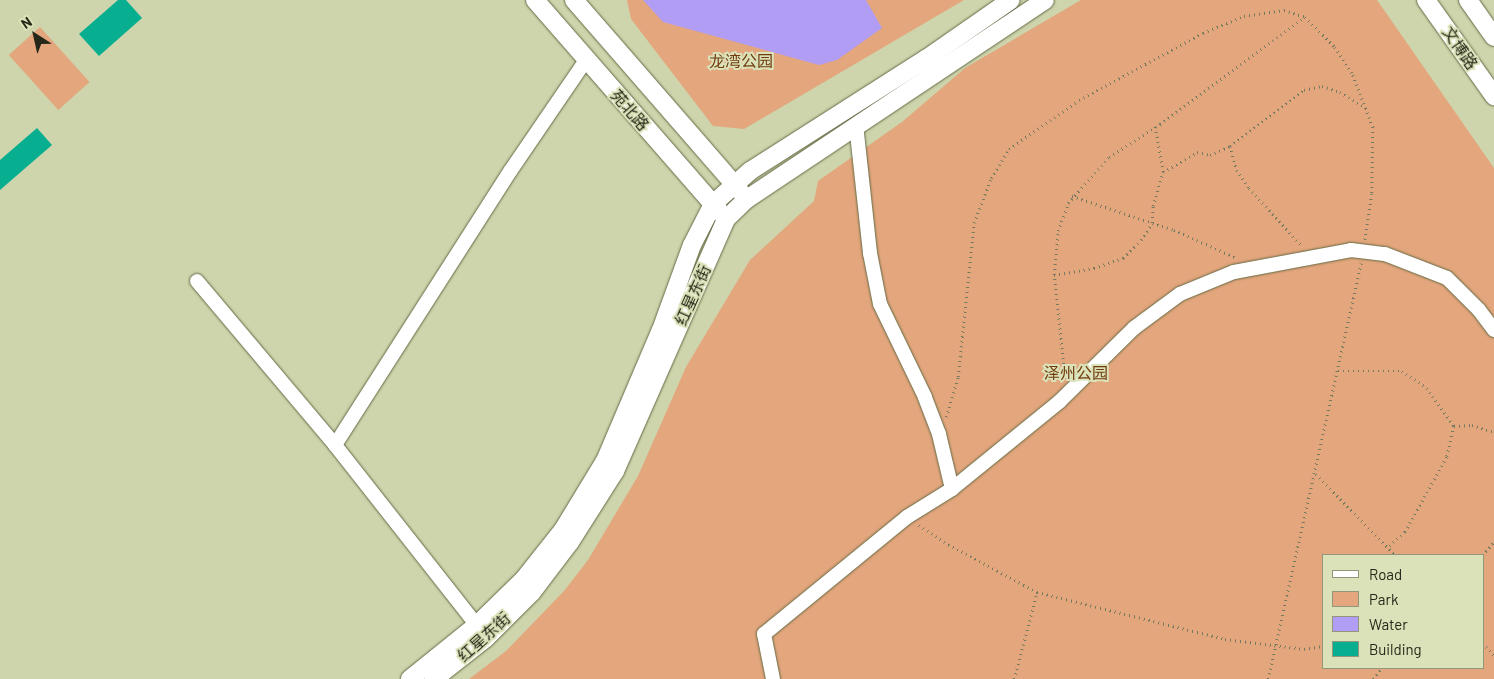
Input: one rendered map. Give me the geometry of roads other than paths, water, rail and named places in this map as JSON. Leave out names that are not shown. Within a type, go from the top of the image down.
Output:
[{"type":"main road","name":"苑北路","points":[[535,0],[726,219]]},
{"type":"main road","name":"苑北路","points":[[574,0],[747,199]]},
{"type":"main road","name":"红星东街","points":[[434,679],[482,631],[563,530],[605,461],[661,330],[692,245],[713,204],[733,183],[1011,0]]},
{"type":"main road","name":"红星东街","points":[[410,679],[482,631],[532,592],[570,542],[614,471],[726,219],[747,199],[856,124],[1045,0]]},
{"type":"main road","name":"文博路","points":[[1426,0],[1494,96]]},
{"type":"main road","name":"文博路","points":[[1468,0],[1494,37]]},
{"type":"street","points":[[335,445],[511,170],[586,60]]},
{"type":"street","points":[[856,124],[870,253],[880,304],[939,434],[952,489]]},
{"type":"street","points":[[773,679],[764,634],[907,517],[952,489],[1068,393],[1134,328],[1180,294],[1234,272],[1351,250],[1385,254],[1447,278],[1480,310],[1494,330]]},
{"type":"street","points":[[197,281],[335,445],[482,631]]},
{"type":"water","points":[[643,0],[866,0],[882,28],[837,60],[819,65],[663,22]]},
{"type":"park label","name":"龙湾公园","points":[[741,61]]},
{"type":"park label","name":"泽州公园","points":[[1076,373]]}]
